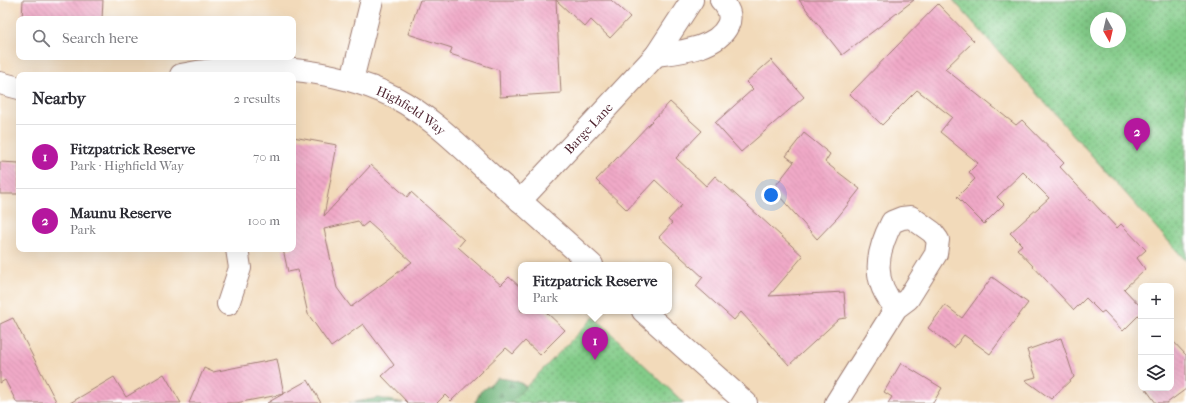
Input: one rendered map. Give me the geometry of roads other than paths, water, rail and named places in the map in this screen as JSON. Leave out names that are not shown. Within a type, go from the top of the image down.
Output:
[{"type":"street","points":[[352,80],[372,0]]},
{"type":"street","name":"Barge Lane","points":[[520,201],[656,55],[692,0]]},
{"type":"street","points":[[656,55],[679,52],[706,44],[723,36],[729,23],[730,15],[726,6],[721,0]]},
{"type":"street","name":"Highfield Way","points":[[211,72],[246,68],[298,71],[352,80],[394,97],[434,122],[589,262]]},
{"type":"street","points":[[0,83],[16,87]]},
{"type":"street","points":[[228,304],[240,268],[237,252]]},
{"type":"street","points":[[836,403],[896,308]]},
{"type":"street","points":[[646,314],[746,403]]},
{"type":"place","name":"Maunu Reserve","points":[[1137,151]]},
{"type":"place","name":"Fitzpatrick Reserve","points":[[595,360]]}]
